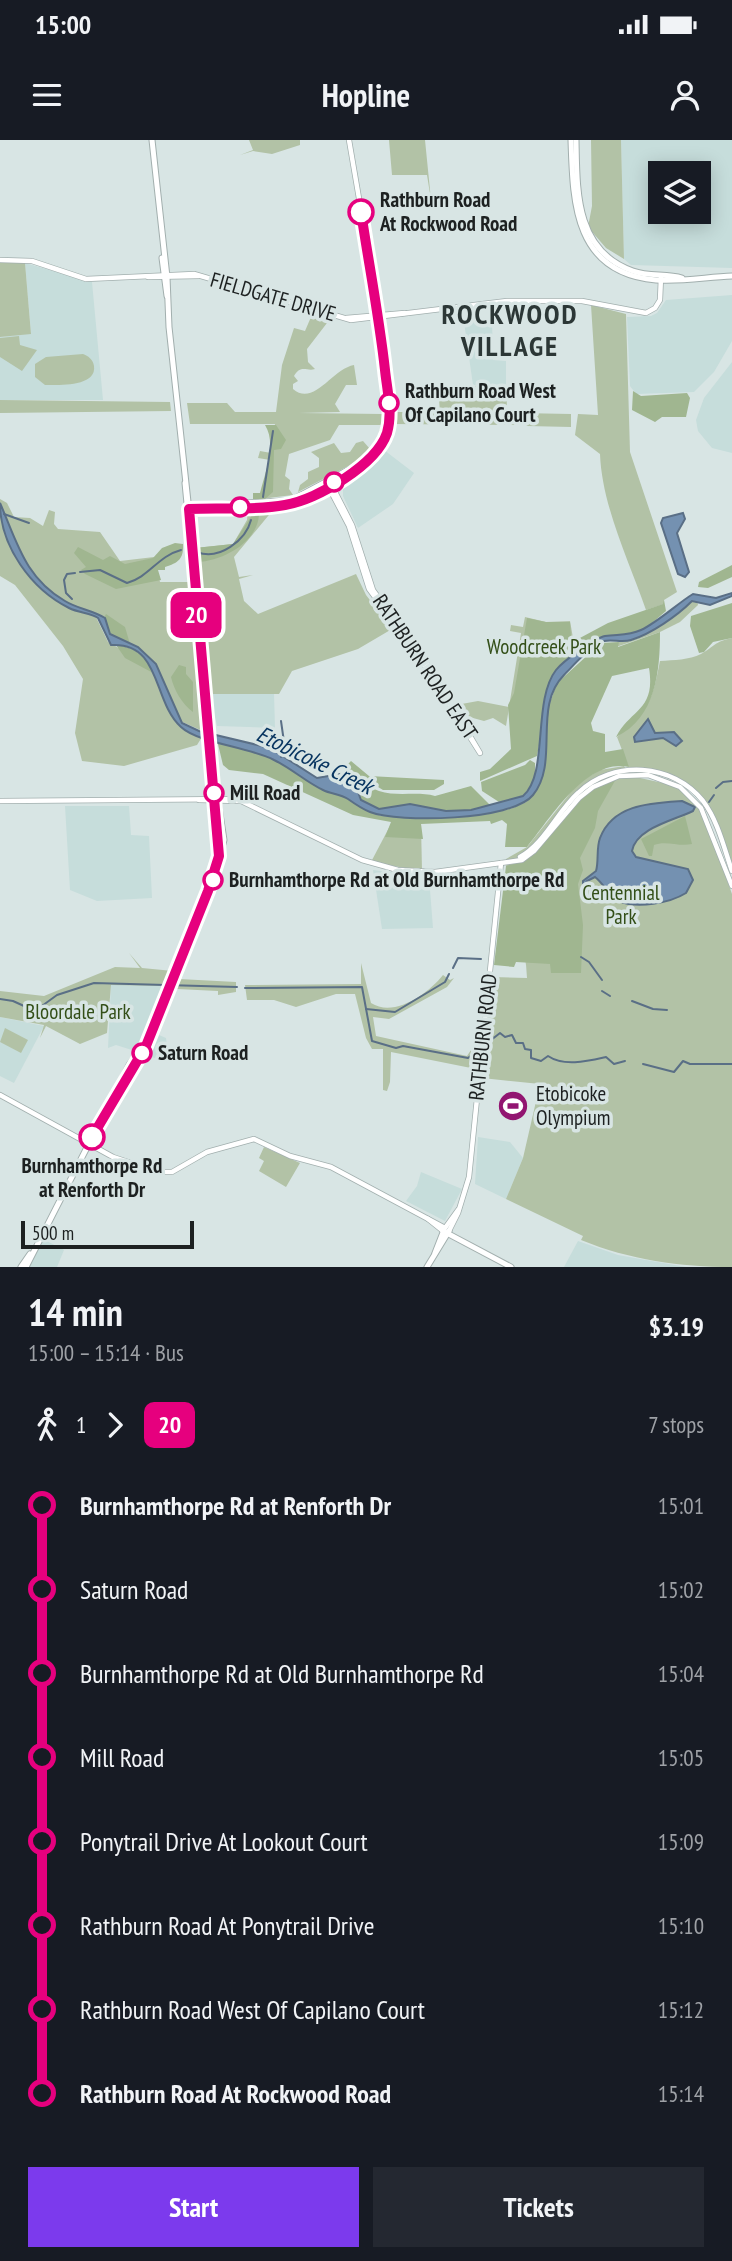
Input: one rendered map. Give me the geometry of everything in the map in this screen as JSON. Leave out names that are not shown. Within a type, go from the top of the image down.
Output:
[{"type":"main road","points":[[23,1267],[137,1052],[146,1043],[170,990],[224,840],[213,766],[152,140]]},
{"type":"main road","points":[[574,140],[574,206],[581,230],[590,244],[622,271],[661,278],[732,276]]},
{"type":"main road","points":[[185,482],[189,524]]},
{"type":"main road","points":[[446,1231],[511,1267]]},
{"type":"main road","name":"RATHBURN ROAD","points":[[427,1267],[446,1231]]},
{"type":"street","points":[[189,508],[284,505],[366,459],[384,429],[386,408],[373,284],[349,140]]},
{"type":"street","name":"FIELDGATE DRIVE","points":[[0,260],[32,261],[86,279],[200,276],[345,318],[507,301],[558,300],[591,302],[646,313],[658,304],[661,278]]},
{"type":"street","name":"RATHBURN ROAD EAST","points":[[329,482],[352,526],[373,590],[432,670],[481,750],[480,753],[421,658],[369,589],[349,526],[329,482]]},
{"type":"street","points":[[501,863],[520,857],[532,849],[570,801],[590,783],[618,771],[642,769],[674,778],[702,800],[713,817],[732,871]]},
{"type":"street","points":[[0,801],[240,801],[256,806],[346,853],[391,869],[435,872],[516,862],[531,854],[579,798],[593,787],[619,776],[648,775],[680,787],[702,808],[732,886]]},
{"type":"street","name":"RATHBURN ROAD","points":[[446,1231],[458,1210],[469,1175],[501,863]]},
{"type":"street","points":[[0,1095],[120,1160],[165,1173],[175,1171],[207,1152],[240,1141],[257,1139],[290,1156],[331,1167],[428,1218],[446,1231]]},
{"type":"shaded area","points":[[621,140],[732,140],[732,268],[631,265],[624,259]]},
{"type":"shaded area","points":[[25,263],[92,282],[103,400],[0,400],[0,337],[31,333]]},
{"type":"shaded area","points":[[732,295],[732,341],[714,372],[694,392],[636,394],[630,386],[627,317],[651,316],[657,313],[666,300]]},
{"type":"shaded area","points":[[492,319],[493,360],[506,361],[506,385],[473,385],[464,322]]},
{"type":"shaded area","points":[[732,362],[732,453],[712,448],[698,431],[696,420],[704,398]]},
{"type":"shaded area","points":[[384,450],[414,473],[393,504],[358,528],[343,496],[343,486],[371,465]]},
{"type":"shaded area","points":[[274,693],[275,728],[217,726],[210,694]]},
{"type":"shaded area","points":[[65,806],[129,806],[131,835],[149,836],[152,898],[97,901],[70,890]]},
{"type":"shaded area","points":[[373,870],[429,877],[433,928],[382,929]]},
{"type":"shaded area","points":[[111,984],[167,986],[145,1038],[135,1051],[116,1045],[108,1048]]},
{"type":"shaded area","points":[[0,1017],[44,1026],[14,1083],[0,1076]]},
{"type":"shaded area","points":[[159,1035],[166,1038],[169,1063],[146,1055]]},
{"type":"shaded area","points":[[478,1137],[510,1142],[523,1158],[506,1199],[475,1184]]},
{"type":"shaded area","points":[[421,1172],[462,1189],[445,1221],[406,1201],[417,1186]]},
{"type":"shaded area","points":[[43,1239],[64,1250],[57,1267],[29,1267]]},
{"type":"shaded area","points":[[578,1241],[618,1255],[686,1267],[564,1267]]},
{"type":"green space","points":[[249,140],[300,140],[300,145],[272,154],[253,151],[240,155],[253,150]]},
{"type":"green space","points":[[389,140],[425,140],[431,200],[427,175],[392,175]]},
{"type":"green space","points":[[591,140],[621,140],[624,259],[606,248],[588,227],[592,206]]},
{"type":"green space","points":[[0,263],[25,263],[31,334],[0,337]]},
{"type":"green space","points":[[591,305],[626,314],[630,452],[677,592],[664,600],[664,604],[646,610],[611,513],[600,454],[575,435],[578,414],[598,415]]},
{"type":"green space","points":[[311,317],[327,323],[307,349],[308,362],[315,369],[302,369],[297,372],[294,376],[298,381],[293,384],[293,389],[301,393],[316,390],[338,373],[354,365],[357,385],[346,385],[335,404],[340,412],[299,413],[383,414],[381,425],[339,425],[330,440],[289,454],[285,476],[290,480],[289,489],[293,495],[260,499],[263,496],[270,460],[258,458],[260,451],[271,453],[275,424],[190,424],[187,403],[227,403],[235,412],[276,412],[282,365],[294,328],[305,331]]},
{"type":"green space","points":[[19,336],[20,345],[37,350],[22,371],[0,357],[0,338]]},
{"type":"green space","points":[[83,354],[93,361],[94,366],[93,373],[83,381],[67,385],[45,385],[35,377],[35,364],[46,357]]},
{"type":"green space","points":[[506,385],[507,408],[518,425],[393,424],[394,412],[440,412],[438,387]]},
{"type":"green space","points":[[633,391],[641,396],[687,393],[690,398],[686,417],[662,417],[655,422],[632,410]]},
{"type":"green space","points":[[0,400],[170,402],[171,411],[0,413]]},
{"type":"green space","points":[[519,413],[571,414],[571,427],[527,426]]},
{"type":"green space","points":[[265,425],[276,425],[286,440],[281,449],[274,450],[273,492],[265,499],[253,499],[253,493],[260,493],[269,459],[270,441]]},
{"type":"green space","points":[[363,441],[370,449],[358,461],[298,492],[300,485],[308,479],[308,472],[319,467],[319,458],[311,452],[334,443],[341,453],[350,452],[356,443]]},
{"type":"green space","points":[[0,499],[7,503],[14,517],[30,518],[43,526],[49,510],[55,512],[54,524],[58,529],[100,532],[120,561],[154,557],[160,582],[188,582],[205,732],[180,721],[156,664],[138,647],[124,643],[106,621],[95,615],[108,642],[153,668],[164,700],[177,723],[190,733],[202,737],[197,745],[124,766],[82,761],[75,733],[83,679],[63,646],[15,585],[0,576]]},
{"type":"green space","points":[[273,510],[234,557],[239,577],[253,575],[239,579],[244,601],[258,614],[356,574],[366,595],[392,629],[358,649],[292,671],[279,694],[210,694],[195,548],[233,544],[247,520],[248,511]]},
{"type":"green space","points":[[254,512],[259,515],[257,525],[245,542],[227,554],[197,562],[195,548],[233,544]]},
{"type":"green space","points":[[175,543],[183,544],[181,557],[177,562],[165,567],[165,570],[158,570],[161,580],[116,589],[85,574],[81,570],[86,567],[74,553],[78,547],[103,560],[110,556],[125,564],[153,558],[162,548]]},
{"type":"green space","points":[[732,565],[732,577],[708,588],[698,587],[699,582]]},
{"type":"green space","points":[[664,600],[666,611],[645,629],[625,636],[605,636],[562,664],[552,676],[537,756],[480,781],[480,772],[490,769],[511,749],[508,705],[514,693],[527,618],[546,622],[570,622],[571,637],[578,639],[608,623],[663,604]]},
{"type":"green space","points":[[697,600],[698,605],[680,622],[616,647],[619,642],[659,628],[692,601]]},
{"type":"green space","points":[[732,603],[732,638],[713,642],[704,652],[699,653],[690,626],[691,616]]},
{"type":"green space","points":[[106,614],[125,627],[130,644],[110,634],[104,618]]},
{"type":"green space","name":"Woodcreek Park","points":[[525,617],[546,622],[570,621],[573,638],[509,708],[506,726],[493,718],[484,721],[473,718],[470,727],[456,705],[478,701],[509,707],[521,633],[510,631],[511,625],[523,627]]},
{"type":"green space","points":[[660,632],[657,677],[648,706],[640,718],[616,737],[649,693],[649,668],[612,676],[591,723],[593,731],[605,734],[605,752],[623,749],[629,767],[613,767],[584,781],[558,807],[527,847],[505,847],[507,824],[502,820],[491,824],[490,821],[421,824],[423,839],[385,837],[391,822],[353,815],[263,774],[229,770],[223,765],[217,740],[276,760],[320,789],[341,795],[381,816],[444,818],[488,814],[513,808],[526,802],[539,786],[546,742],[547,711],[557,683],[601,643],[619,642],[618,647]]},
{"type":"green space","points":[[732,638],[732,865],[717,827],[697,796],[685,784],[670,775],[651,769],[629,768],[617,737],[648,704],[660,661],[696,656]]},
{"type":"green space","points":[[116,645],[140,654],[155,674],[125,658]]},
{"type":"green space","points":[[179,665],[186,667],[186,674],[193,682],[193,712],[182,701],[172,682],[171,677]]},
{"type":"green space","points":[[530,760],[535,763],[535,779],[523,796],[499,802],[482,791],[481,782],[525,765]]},
{"type":"green space","points":[[351,761],[369,776],[444,780],[444,784],[434,790],[383,790],[345,767]]},
{"type":"green space","name":"Centennial Park","points":[[624,766],[631,776],[672,785],[685,793],[703,813],[732,894],[732,1267],[674,1264],[618,1253],[581,1240],[583,1236],[506,1199],[523,1158],[540,1084],[482,1078],[493,977],[527,978],[509,889],[506,859],[527,847],[579,782],[600,770]]},
{"type":"green space","points":[[340,773],[351,774],[374,789],[393,794],[435,796],[471,786],[490,805],[471,810],[446,811],[410,804],[379,809],[361,800],[358,785]]},
{"type":"green space","points":[[616,779],[598,811],[595,828],[580,858],[583,870],[578,884],[583,925],[581,973],[551,973],[550,964],[516,962],[514,967],[494,965],[506,866],[526,860],[589,791]]},
{"type":"green space","points":[[685,816],[692,844],[654,845],[652,856],[649,856],[641,839]]},
{"type":"green space","points":[[392,822],[421,824],[422,871],[371,862]]},
{"type":"green space","name":"Bloordale Park","points":[[129,953],[142,968],[173,971],[167,986],[111,985],[107,1033],[80,1044],[46,1026],[40,1038],[44,1025],[0,1017],[0,991],[44,996],[115,967],[140,968]]},
{"type":"green space","points":[[361,963],[371,1003],[380,1007],[390,1008],[410,1002],[429,990],[443,975],[450,980],[454,978],[447,987],[389,1019],[373,1017],[376,1036],[467,1056],[475,1044],[476,1069],[391,1052],[390,1082],[387,1091],[383,1090],[383,1049],[372,1049],[366,1038],[355,994],[336,994],[296,1007],[274,1000],[247,1000],[245,985],[361,984]]},
{"type":"green space","points":[[179,979],[236,982],[236,992],[218,995],[218,991],[177,989]]},
{"type":"green space","points":[[5,1028],[28,1040],[21,1053],[0,1042]]},
{"type":"green space","points":[[264,1147],[300,1163],[286,1187],[259,1171],[264,1161],[259,1158]]},
{"type":"water","name":"Etobicoke Creek","points":[[0,503],[17,545],[40,581],[65,601],[105,618],[110,634],[138,647],[156,664],[182,723],[199,731],[270,748],[317,778],[340,774],[353,778],[361,800],[379,809],[410,804],[446,811],[471,810],[523,796],[531,786],[536,771],[544,700],[549,683],[560,666],[579,650],[600,638],[632,633],[648,627],[693,594],[716,598],[732,593],[732,596],[710,605],[692,601],[647,633],[628,641],[604,641],[578,661],[555,688],[549,703],[545,767],[541,782],[533,795],[521,804],[480,815],[405,818],[367,811],[345,797],[323,790],[274,760],[199,737],[181,727],[165,703],[148,663],[139,653],[127,647],[111,645],[98,618],[73,610],[55,600],[30,578],[5,535]]},
{"type":"water","points":[[683,513],[685,519],[677,533],[689,572],[685,577],[678,574],[661,523],[663,518]]},
{"type":"water","points":[[648,719],[655,733],[674,732],[682,741],[676,746],[663,738],[635,742],[634,737]]},
{"type":"water","points":[[682,801],[695,807],[693,811],[648,831],[635,843],[632,851],[636,857],[688,869],[693,880],[686,893],[663,902],[635,905],[615,899],[595,877],[587,881],[583,889],[583,881],[596,871],[600,838],[614,818],[634,807]]},
{"type":"waterway","points":[[263,497],[273,431]]},
{"type":"waterway","points":[[4,514],[29,523]]},
{"type":"waterway","points":[[197,552],[214,554],[230,547],[244,535],[251,520]]},
{"type":"waterway","points":[[80,572],[100,570],[127,583],[181,550]]},
{"type":"waterway","points":[[72,599],[66,593],[64,580],[67,574],[75,573]]},
{"type":"waterway","points":[[281,721],[285,749],[281,757]]},
{"type":"waterway","points":[[716,788],[723,782],[732,781]]},
{"type":"waterway","points":[[709,802],[714,795]]},
{"type":"waterway","points":[[581,957],[589,962],[602,980]]},
{"type":"waterway","points":[[453,968],[458,958],[481,959]]},
{"type":"waterway","points":[[366,1009],[395,1012],[445,982],[449,974]]},
{"type":"waterway","points":[[0,999],[13,1001],[35,1011],[57,995],[94,983],[237,987]]},
{"type":"waterway","points":[[245,988],[362,987],[372,1041],[396,1048],[403,1046],[468,1058],[478,1050]]},
{"type":"waterway","points":[[602,991],[610,996]]},
{"type":"waterway","points":[[632,1001],[653,1009],[667,1010]]},
{"type":"waterway","points":[[486,1044],[500,1033],[505,1037],[512,1035],[516,1043],[523,1043],[525,1049],[531,1050],[531,1058],[541,1061],[548,1056],[569,1062],[606,1057],[614,1064],[625,1061]]},
{"type":"waterway","points":[[643,1064],[674,1072],[683,1061],[690,1064],[732,1064]]},
{"type":"bus line","name":"20","points":[[92,1137],[146,1046],[215,875],[219,856],[189,509],[279,506],[298,501],[367,463],[377,453],[387,433],[390,411],[376,288],[373,284],[361,212]]},
{"type":"place","name":"Rathburn Road At Rockwood Road","points":[[361,212]]},
{"type":"place","name":"Rathburn Road West Of Capilano Court","points":[[389,403]]},
{"type":"place","name":"Mill Road","points":[[214,793]]},
{"type":"place","name":"Burnhamthorpe Rd at Old Burnhamthorpe Rd","points":[[213,880]]},
{"type":"place","name":"Saturn Road","points":[[142,1053]]},
{"type":"place","name":"Etobicoke Olympium","points":[[513,1106]]},
{"type":"place","name":"Burnhamthorpe Rd at Renforth Dr","points":[[92,1137]]},
{"type":"district","name":"ROCKWOOD VILLAGE","points":[[510,330]]}]
